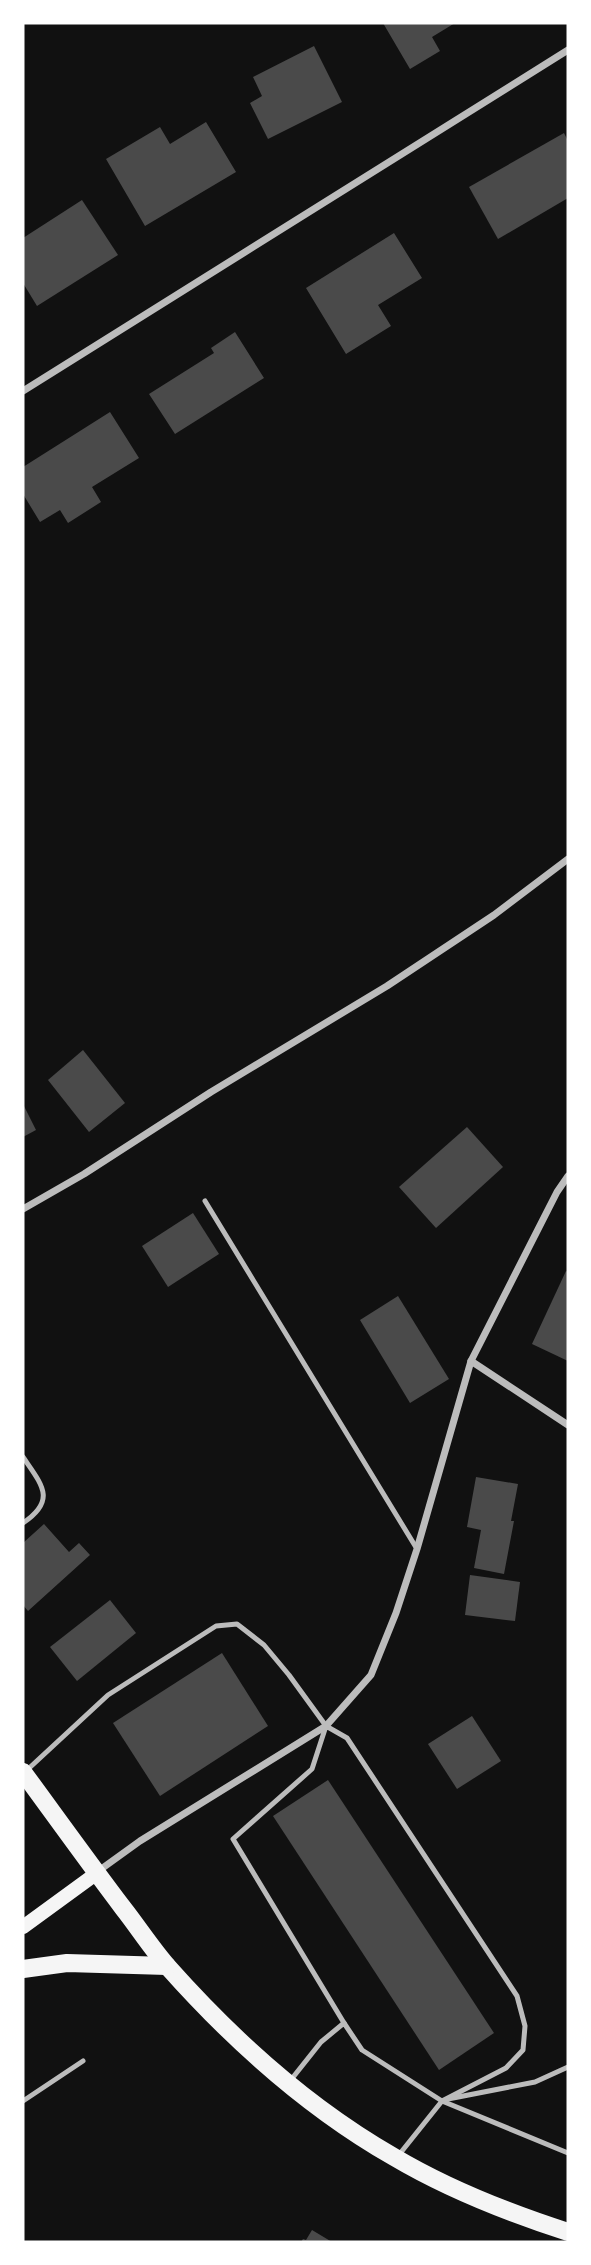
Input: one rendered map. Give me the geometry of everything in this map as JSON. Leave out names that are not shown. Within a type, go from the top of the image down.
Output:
[{"type":"main road","points":[[23,1772],[167,1966],[245,2045],[288,2083],[342,2124],[396,2158],[472,2195],[536,2222],[568,2232]]},
{"type":"main road","points":[[23,1927],[97,1873]]},
{"type":"main road","points":[[23,1969],[67,1963],[167,1966]]},
{"type":"street","points":[[23,391],[568,50]]},
{"type":"street","points":[[23,1209],[387,986],[494,915],[568,859]]},
{"type":"street","points":[[97,1873],[140,1841],[326,1726],[371,1675],[396,1613],[417,1549],[471,1361],[557,1192],[568,1176]]},
{"type":"street","points":[[471,1361],[568,1425]]},
{"type":"lane","points":[[205,1201],[417,1549]]},
{"type":"lane","points":[[23,1457],[43,1486],[44,1495],[39,1510],[23,1523]]},
{"type":"lane","points":[[23,1772],[108,1695],[216,1626],[237,1624],[264,1645],[326,1726],[347,1738],[517,1996],[525,2026],[523,2050],[506,2068],[442,2101],[396,2158]]},
{"type":"lane","points":[[326,1726],[312,1769],[233,1839],[362,2050],[442,2101],[568,2153]]},
{"type":"lane","points":[[288,2083],[321,2042],[344,2023]]},
{"type":"lane","points":[[23,2101],[83,2061]]},
{"type":"lane","points":[[442,2101],[535,2082],[568,2067]]},
{"type":"building","points":[[383,23],[455,23],[432,37],[440,51],[410,69]]},
{"type":"building","points":[[314,46],[342,102],[268,139],[250,103],[262,96],[253,77]]},
{"type":"building","points":[[206,122],[236,172],[145,226],[106,159],[160,127],[170,144]]},
{"type":"building","points":[[564,133],[568,141],[568,198],[498,239],[469,187]]},
{"type":"building","points":[[82,200],[118,255],[37,306],[23,283],[23,238]]},
{"type":"building","points":[[394,233],[422,278],[378,305],[391,326],[346,354],[306,288]]},
{"type":"building","points":[[235,332],[264,378],[175,434],[149,394],[214,353],[211,348]]},
{"type":"building","points":[[110,412],[139,458],[92,487],[101,502],[68,523],[60,510],[40,522],[23,494],[23,467]]},
{"type":"building","points":[[83,1050],[125,1103],[89,1132],[48,1080]]},
{"type":"building","points":[[23,1104],[36,1130],[23,1137]]},
{"type":"building","points":[[467,1127],[503,1167],[436,1228],[399,1187]]},
{"type":"building","points":[[193,1213],[219,1254],[168,1287],[142,1246]]},
{"type":"building","points":[[566,1271],[568,1272],[568,1361],[532,1344]]},
{"type":"building","points":[[398,1296],[449,1379],[410,1403],[360,1320]]},
{"type":"building","points":[[476,1477],[518,1484],[504,1574],[474,1568],[481,1530],[467,1527]]},
{"type":"building","points":[[44,1524],[69,1552],[79,1543],[90,1555],[28,1611],[23,1605],[23,1543]]},
{"type":"building","points":[[470,1575],[520,1582],[515,1621],[465,1615]]},
{"type":"building","points":[[110,1600],[136,1633],[77,1681],[50,1647]]},
{"type":"building","points":[[222,1653],[268,1726],[160,1796],[113,1723]]},
{"type":"building","points":[[472,1716],[501,1761],[457,1789],[428,1744]]},
{"type":"building","points":[[328,1780],[494,2033],[439,2070],[273,1816]]},
{"type":"building","points":[[312,2230],[332,2242],[301,2242],[306,2240]]}]
